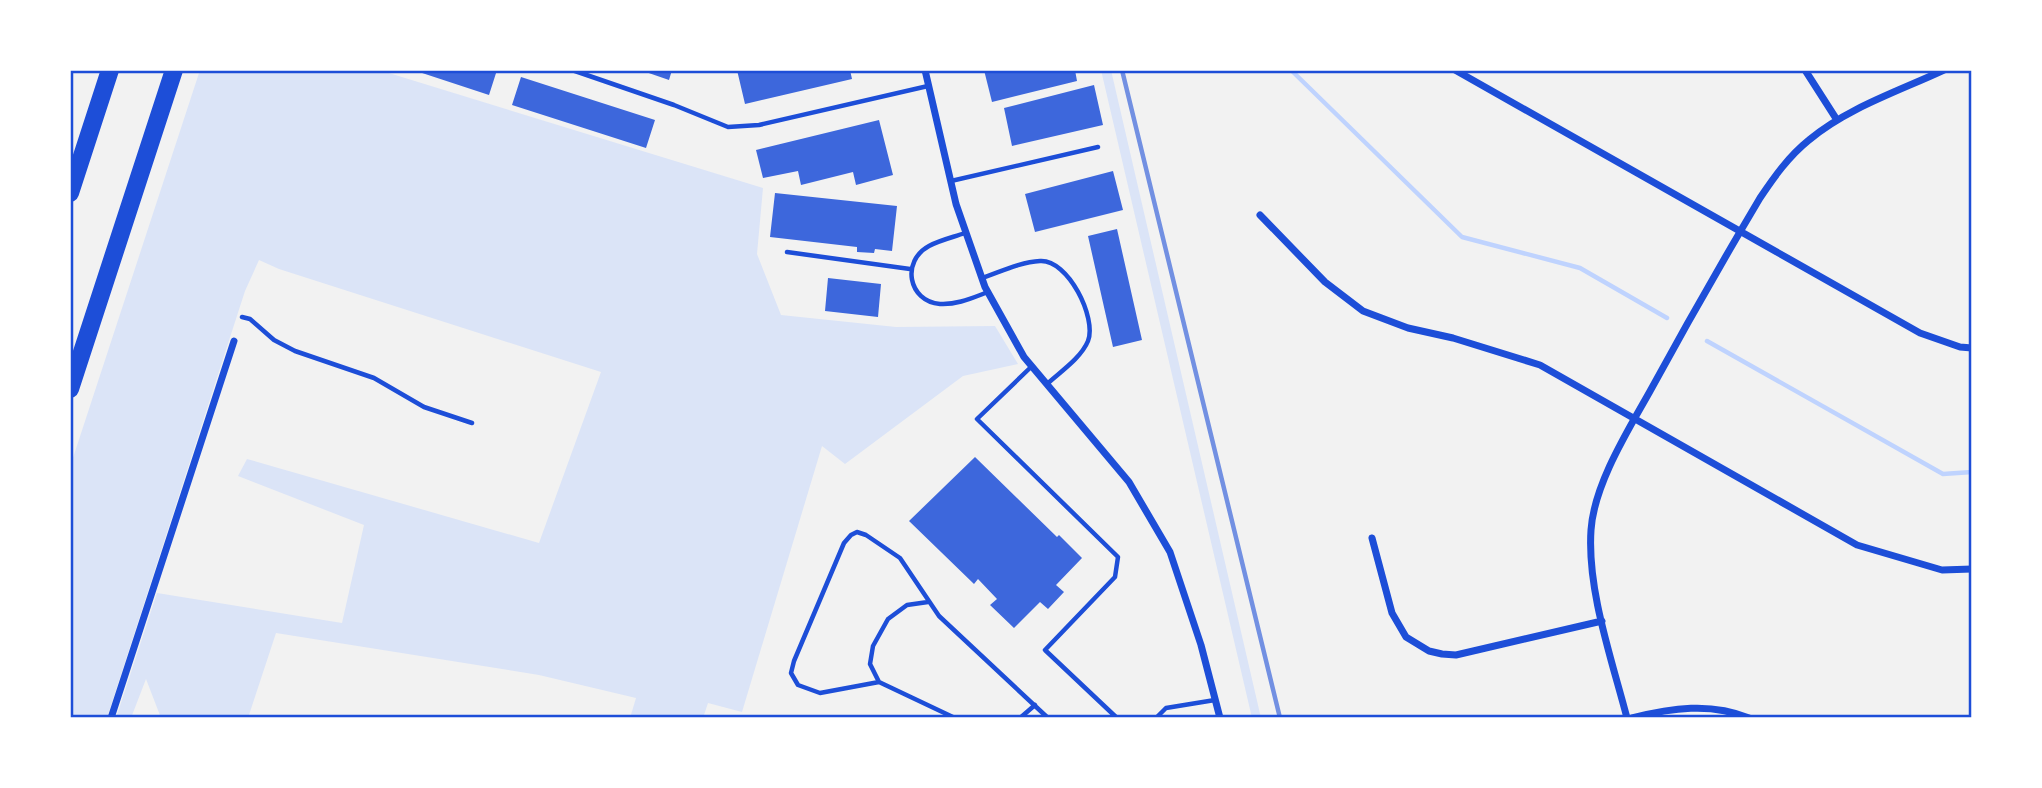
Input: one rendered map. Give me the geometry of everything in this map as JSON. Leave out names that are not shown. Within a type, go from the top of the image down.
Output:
[{"type":"highway","points":[[70,193],[110,70]]},
{"type":"highway","points":[[70,389],[174,70]]},
{"type":"street","points":[[925,70],[951,181],[966,233],[988,292],[1024,356],[1129,482],[1170,552],[1201,645],[1220,718]]},
{"type":"street","points":[[1455,70],[1920,333],[1960,347],[1972,348]]},
{"type":"street","points":[[1805,70],[1838,120]]},
{"type":"street","points":[[1749,718],[1722,709],[1694,708],[1669,709],[1630,718],[1602,621],[1590,555],[1591,527],[1596,506],[1634,419],[1760,198],[1790,158],[1808,141],[1838,120],[1944,70]]},
{"type":"street","points":[[1260,215],[1325,282],[1363,311],[1408,328],[1453,338],[1540,365],[1857,545],[1942,570],[1972,569]]},
{"type":"street","points":[[111,718],[234,341]]},
{"type":"street","points":[[1372,538],[1396,623],[1406,637],[1429,652],[1456,655],[1602,621]]},
{"type":"lane","points":[[572,70],[674,104],[728,127],[759,125],[928,86]]},
{"type":"lane","points":[[951,181],[1098,147]]},
{"type":"lane","points":[[966,233],[928,246],[917,255],[910,269],[912,282],[919,296],[938,304],[956,304],[988,292]]},
{"type":"lane","points":[[788,252],[910,269]]},
{"type":"lane","points":[[982,278],[1040,261],[1054,262],[1065,271],[1076,288],[1090,327],[1090,337],[1085,347],[1047,384]]},
{"type":"lane","points":[[242,317],[250,319],[274,340],[295,351],[374,378],[424,407],[472,423]]},
{"type":"lane","points":[[1032,366],[977,419],[1118,557],[1115,577],[1045,650],[1117,718]]},
{"type":"lane","points":[[955,718],[879,682],[820,694],[799,685],[791,673],[839,554],[850,535],[857,532],[866,535],[900,558],[939,616],[1048,718]]},
{"type":"lane","points":[[879,682],[870,664],[873,646],[888,619],[907,605],[928,602]]},
{"type":"lane","points":[[1156,718],[1166,708],[1215,700]]},
{"type":"lane","points":[[1020,718],[1035,705]]},
{"type":"shaded area","points":[[200,70],[379,70],[763,188],[757,254],[781,315],[896,327],[995,326],[1018,364],[963,376],[845,464],[822,446],[742,712],[708,703],[703,718],[630,718],[636,698],[539,675],[276,633],[248,718],[161,718],[146,679],[131,718],[116,718],[157,593],[342,623],[364,525],[238,476],[247,459],[539,543],[601,372],[279,269],[259,260],[245,291],[107,718],[70,718],[70,467]]},
{"type":"shaded area","points":[[1101,70],[1111,70],[1261,718],[1252,718]]},
{"type":"building","points":[[413,70],[497,70],[489,95]]},
{"type":"building","points":[[640,70],[672,70],[669,80]]},
{"type":"building","points":[[737,70],[850,70],[852,79],[745,104]]},
{"type":"building","points":[[984,70],[1075,70],[1077,81],[992,102]]},
{"type":"building","points":[[521,77],[655,120],[646,148],[512,105]]},
{"type":"building","points":[[1094,85],[1103,125],[1012,146],[1004,108]]},
{"type":"building","points":[[879,120],[893,175],[856,185],[853,172],[801,185],[798,171],[763,178],[756,150]]},
{"type":"building","points":[[1113,171],[1123,210],[1035,232],[1025,194]]},
{"type":"building","points":[[775,193],[897,206],[892,251],[875,249],[874,253],[857,252],[857,247],[770,237]]},
{"type":"building","points":[[1117,229],[1142,340],[1113,347],[1088,236]]},
{"type":"building","points":[[828,278],[881,284],[878,317],[825,311]]},
{"type":"building","points":[[975,457],[1082,558],[1056,585],[1064,592],[1048,609],[1040,602],[1014,628],[990,605],[997,599],[978,579],[974,584],[909,521]]},
{"type":"waterway","points":[[1291,70],[1462,237],[1580,268],[1667,318]]},
{"type":"waterway","points":[[1707,341],[1943,474],[1972,472]]},
{"type":"railway","points":[[1122,70],[1280,718]]}]
